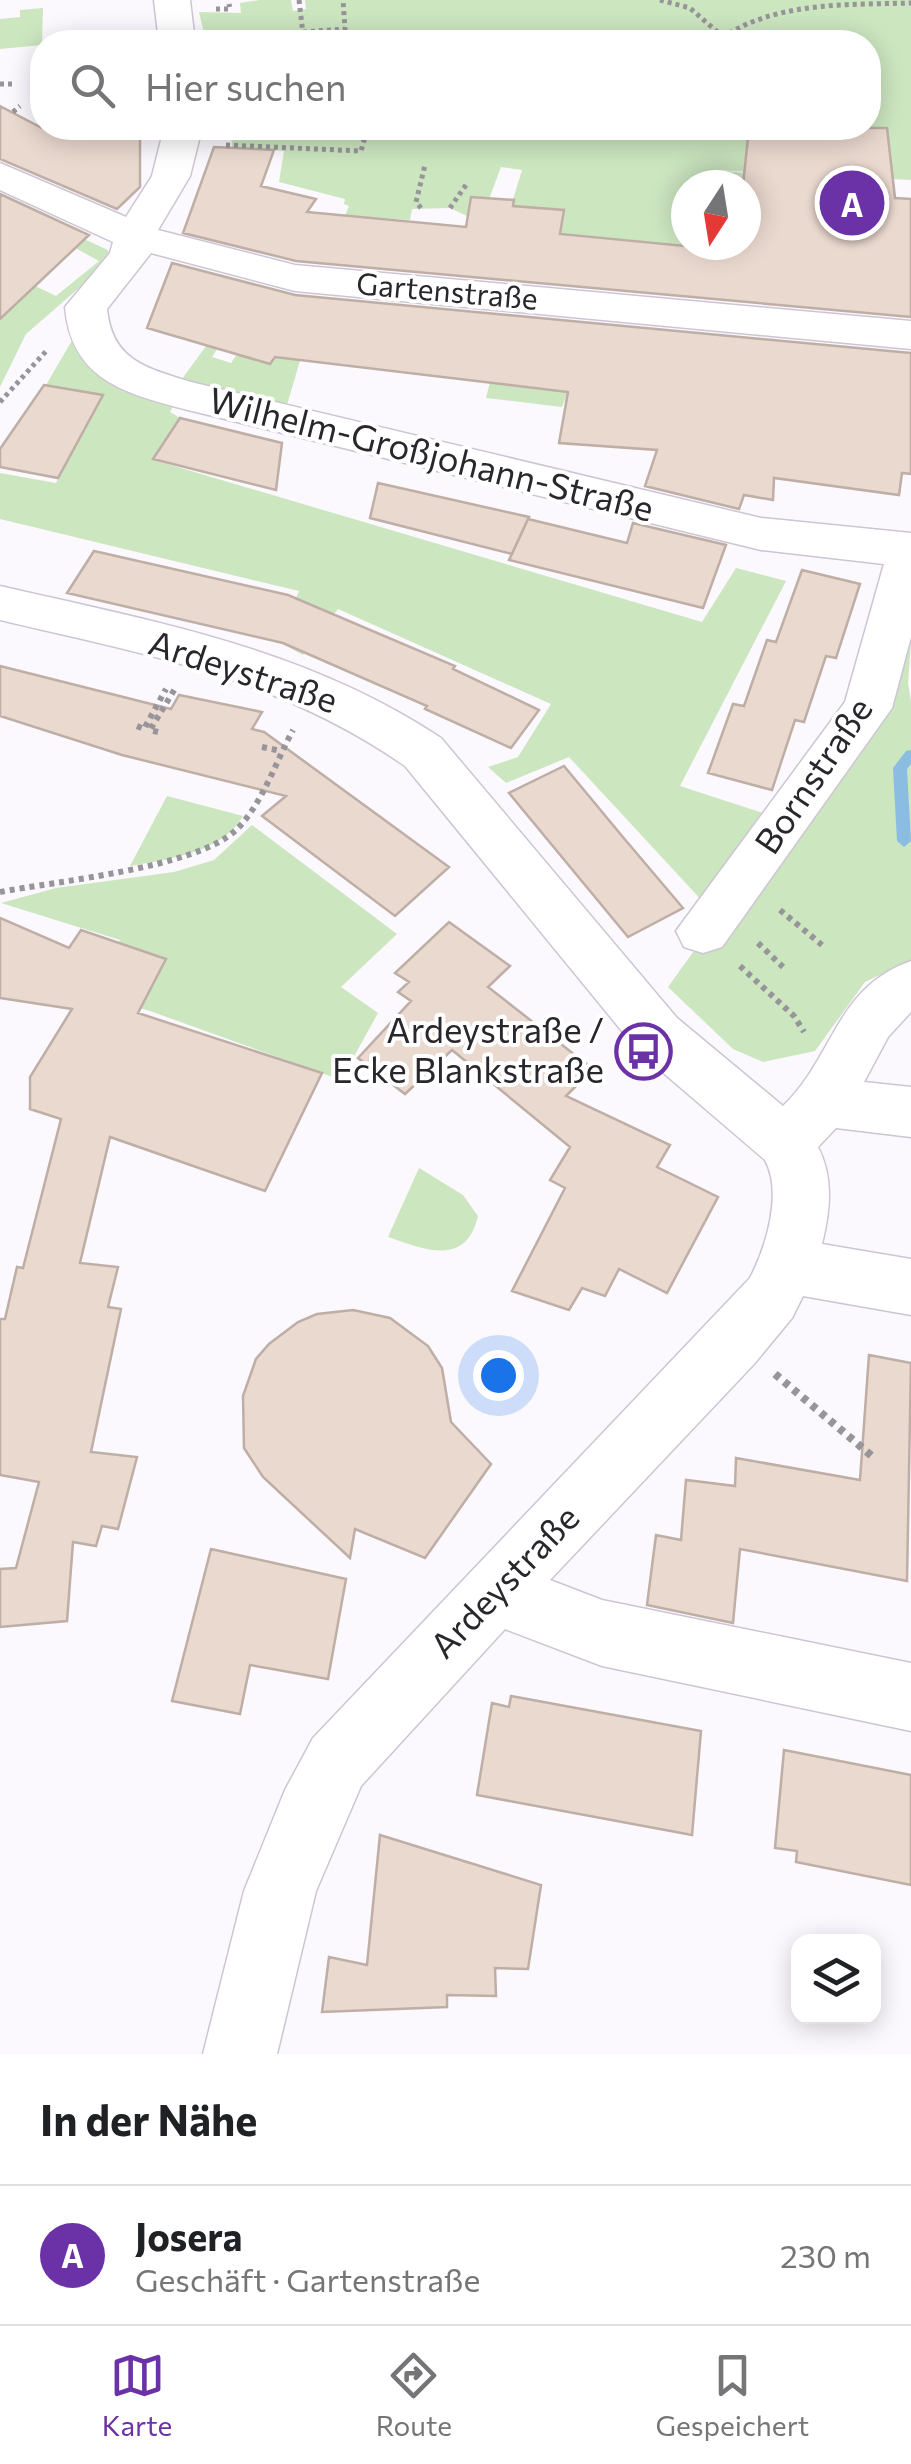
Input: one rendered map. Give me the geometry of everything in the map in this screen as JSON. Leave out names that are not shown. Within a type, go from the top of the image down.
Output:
[{"type":"street","points":[[172,0],[176,30]]},
{"type":"street","name":"Wilhelm-Großjohann-Straße","points":[[180,140],[171,176],[134,236],[130,256],[86,307],[86,331],[101,358],[140,382],[761,534],[911,550]]},
{"type":"street","name":"Gartenstraße","points":[[0,174],[134,236],[295,278],[911,335]]},
{"type":"street","name":"Bornstraße","points":[[703,932],[868,708],[911,550]]},
{"type":"street","name":"Ardeystraße","points":[[0,603],[239,663],[317,690],[396,731],[423,752],[658,1035],[744,1103],[804,1122],[799,1167],[803,1192],[786,1266],[771,1298],[337,1762],[310,1814],[280,1891],[240,2054]]},
{"type":"street","points":[[804,1122],[872,1016],[911,984]]},
{"type":"street","points":[[804,1122],[911,1112]]},
{"type":"street","points":[[786,1266],[911,1288]]},
{"type":"street","points":[[494,1592],[602,1633],[911,1697]]},
{"type":"path","points":[[299,0],[303,30]]},
{"type":"path","points":[[332,30],[346,29],[343,0]]},
{"type":"path","points":[[660,0],[690,8],[715,30]]},
{"type":"path","points":[[734,30],[790,12],[911,2]]},
{"type":"path","points":[[0,84],[14,84]]},
{"type":"path","points":[[12,112],[20,106]]},
{"type":"path","points":[[226,145],[362,151],[364,140]]},
{"type":"path","points":[[421,208],[416,202],[425,165]]},
{"type":"path","points":[[450,208],[468,182]]},
{"type":"path","points":[[0,402],[57,339]]},
{"type":"path","points":[[0,892],[160,860],[215,844],[236,830],[295,727]]},
{"type":"path","points":[[262,747],[281,751]]},
{"type":"path","points":[[703,932],[794,1016],[809,1039],[804,1122]]},
{"type":"path","points":[[732,1344],[806,1398],[873,1458]]},
{"type":"green space","points":[[260,0],[291,0],[293,11],[306,9],[305,0],[911,0],[911,180],[761,170],[671,170],[671,245],[608,238],[606,244],[559,240],[564,211],[511,206],[522,170],[501,167],[489,199],[471,198],[467,216],[450,208],[412,209],[410,220],[345,216],[349,206],[344,204],[345,199],[279,182],[284,151],[232,147],[232,140],[881,140],[881,30],[203,30],[199,12],[241,13],[240,3]]},
{"type":"green space","points":[[43,8],[42,30],[30,30],[30,46],[0,49],[0,19],[20,17],[20,10]]},
{"type":"green space","points":[[64,230],[108,250],[110,261],[26,334],[0,387],[0,319],[25,281],[56,296],[99,261],[70,245]]},
{"type":"green space","points":[[311,323],[287,405],[182,379],[209,342],[219,346],[212,357],[231,363],[237,354],[248,357]]},
{"type":"green space","points":[[592,330],[562,407],[486,398],[490,382],[556,391],[563,371]]},
{"type":"green space","points":[[74,337],[83,359],[100,374],[175,403],[170,412],[180,418],[154,460],[702,622],[736,568],[786,581],[680,786],[763,813],[707,906],[569,757],[506,783],[488,767],[518,757],[551,704],[338,609],[303,655],[277,641],[299,591],[0,519],[0,473],[56,483],[102,396],[46,385]]},
{"type":"green space","points":[[911,643],[911,960],[865,982],[815,1051],[763,1062],[733,1049],[668,987],[903,660]]},
{"type":"green space","points":[[167,796],[243,816],[234,828],[208,846],[130,866]]},
{"type":"green space","points":[[252,825],[397,934],[341,987],[378,1013],[341,1080],[150,1011],[86,993],[120,940],[1,903],[56,888],[174,872],[214,860]]},
{"type":"green space","points":[[419,1168],[463,1195],[478,1216],[464,1243],[453,1249],[429,1249],[388,1237]]},
{"type":"building","points":[[0,106],[30,122],[30,140],[140,140],[140,187],[117,209],[0,159]]},
{"type":"building","points":[[881,128],[887,128],[895,198],[911,199],[911,317],[296,261],[183,233],[214,147],[274,150],[261,186],[316,199],[307,212],[466,227],[471,197],[514,200],[513,206],[564,210],[560,234],[671,245],[671,260],[761,260],[761,170],[745,170],[748,140],[881,140]]},
{"type":"building","points":[[0,194],[89,235],[0,319]]},
{"type":"building","points":[[172,263],[295,295],[911,353],[911,474],[902,473],[899,495],[774,478],[773,500],[744,495],[739,509],[645,486],[657,450],[559,443],[568,392],[275,357],[270,364],[147,328]]},
{"type":"building","points":[[44,385],[103,395],[58,478],[0,467],[0,449]]},
{"type":"building","points":[[180,418],[282,443],[276,490],[153,459]]},
{"type":"building","points":[[378,483],[529,517],[512,554],[370,518]]},
{"type":"building","points":[[528,519],[627,543],[633,523],[726,545],[703,608],[509,560]]},
{"type":"building","points":[[94,551],[288,595],[455,666],[453,669],[539,710],[511,748],[425,709],[427,706],[283,643],[67,593]]},
{"type":"building","points":[[802,570],[860,584],[836,658],[826,656],[804,722],[795,720],[772,790],[708,773],[733,704],[744,706],[767,640],[776,642]]},
{"type":"building","points":[[0,666],[171,709],[179,695],[262,712],[252,729],[264,732],[449,867],[395,916],[262,816],[286,796],[122,755],[0,716]]},
{"type":"building","points":[[564,766],[683,908],[628,937],[509,793]]},
{"type":"building","points":[[0,918],[69,948],[81,930],[166,959],[138,1013],[322,1073],[265,1191],[110,1137],[80,1263],[118,1267],[108,1307],[121,1309],[91,1452],[137,1457],[118,1529],[102,1526],[96,1546],[73,1542],[67,1621],[0,1627],[0,1569],[16,1568],[39,1482],[0,1475],[0,1319],[5,1319],[17,1267],[23,1268],[61,1119],[30,1109],[30,1077],[72,1009],[0,998]]},
{"type":"building","points":[[449,922],[510,966],[488,987],[593,1069],[566,1096],[670,1145],[657,1167],[718,1197],[667,1293],[619,1269],[605,1296],[582,1288],[569,1310],[512,1291],[565,1188],[550,1180],[570,1147],[452,1050],[405,1094],[358,1058],[411,1001],[398,992],[409,982],[395,973]]},
{"type":"building","points":[[353,1310],[390,1318],[428,1346],[442,1368],[451,1422],[491,1464],[425,1558],[355,1529],[350,1558],[263,1477],[244,1448],[243,1396],[256,1359],[298,1322],[317,1314]]},
{"type":"building","points":[[869,1355],[911,1363],[907,1581],[740,1549],[733,1623],[647,1605],[656,1535],[681,1540],[686,1480],[735,1486],[736,1458],[860,1480]]},
{"type":"building","points":[[211,1549],[346,1579],[328,1679],[250,1665],[240,1714],[172,1701]]},
{"type":"building","points":[[511,1696],[701,1731],[692,1835],[477,1795],[492,1703],[509,1707]]},
{"type":"building","points":[[784,1750],[911,1775],[911,1885],[796,1862],[797,1851],[775,1848]]},
{"type":"building","points":[[380,1835],[541,1885],[528,1969],[495,1968],[496,1996],[447,1995],[447,2007],[322,2012],[329,1957],[367,1965]]},
{"type":"waterway","points":[[904,841],[900,768],[911,755]]},
{"type":"place","name":"Josera","points":[[852,203]]},
{"type":"place","name":"Ardeystraße / Ecke Blankstraße","points":[[643,1051]]}]
